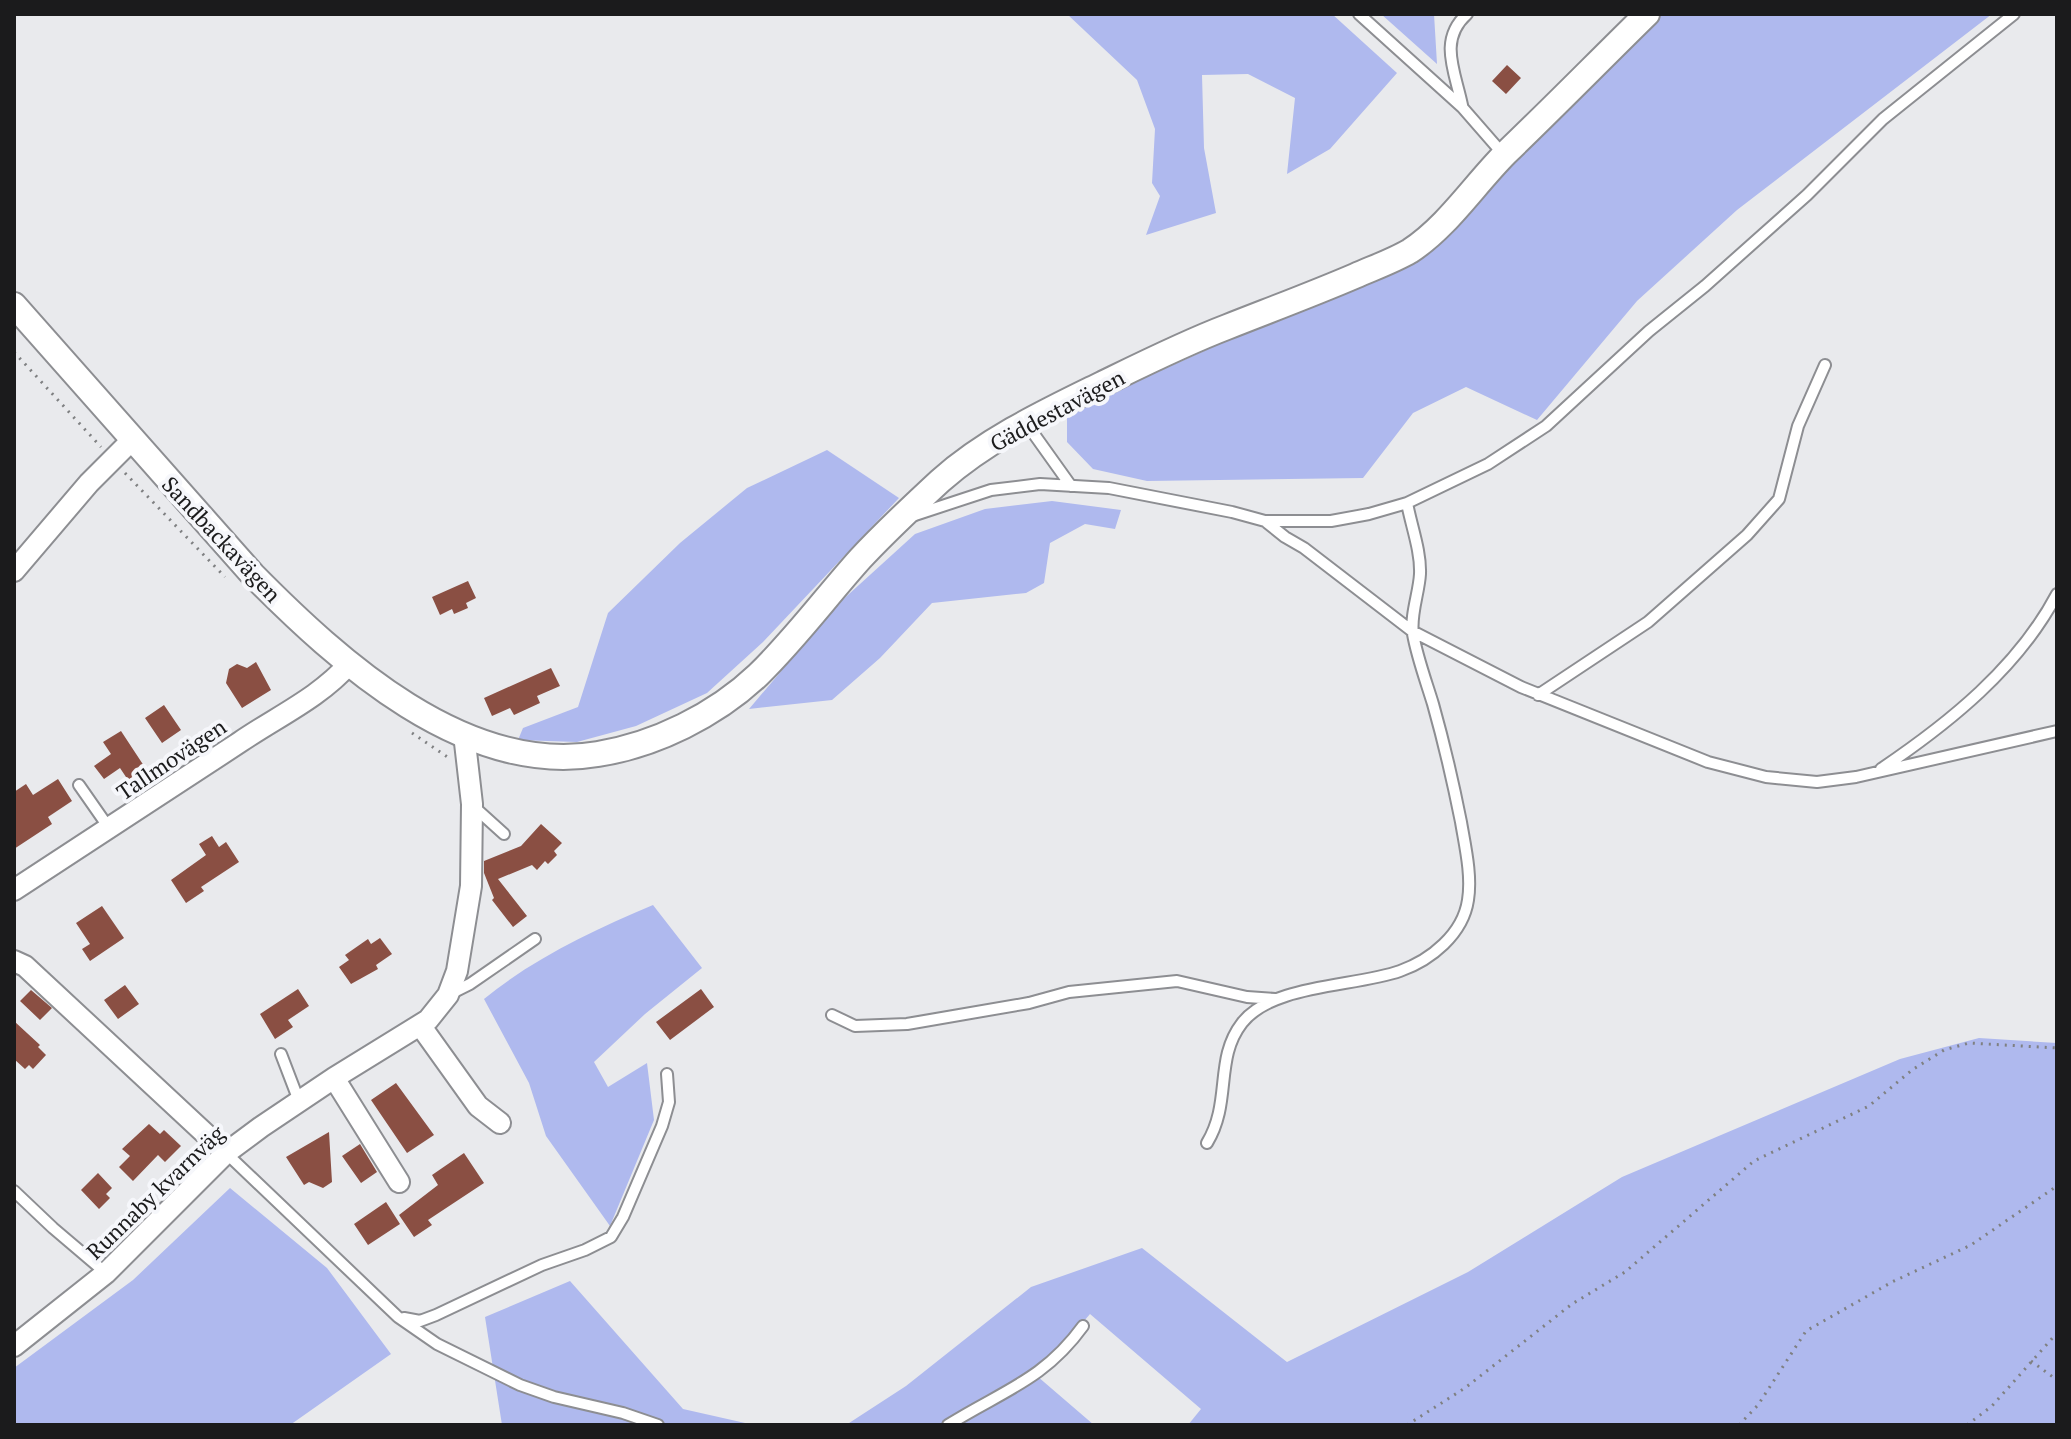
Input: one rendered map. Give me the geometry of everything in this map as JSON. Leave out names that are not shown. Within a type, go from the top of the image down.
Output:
[{"type":"street","name":"Gäddestavägen","points":[[464,734],[506,750],[554,756],[595,755],[643,744],[685,725],[723,702],[756,677],[861,558],[941,480],[969,458],[1026,423],[1187,344],[1409,251],[1464,201],[1504,155],[1544,119],[1647,14]]},
{"type":"street","name":"Sandbackavägen","points":[[14,305],[292,615],[350,663],[414,709],[464,734]]},
{"type":"street","points":[[14,571],[97,475],[132,440]]},
{"type":"street","name":"Tallmovägen","points":[[14,890],[244,739],[300,706],[334,681],[350,663]]},
{"type":"street","name":"Runnaby kvarnväg","points":[[14,1346],[106,1273],[226,1153],[299,1101],[428,1020],[448,995],[457,971],[471,886],[472,804],[464,734]]},
{"type":"street","points":[[14,961],[25,966],[226,1153]]},
{"type":"street","points":[[420,1025],[478,1106],[500,1123]]},
{"type":"street","points":[[334,1078],[399,1182]]},
{"type":"lane","points":[[1359,14],[1462,107],[1504,155]]},
{"type":"lane","points":[[1462,107],[1449,44],[1454,27],[1467,14]]},
{"type":"lane","points":[[896,524],[924,510],[991,490],[1040,484],[1109,488],[1265,521],[1331,521],[1407,503],[1488,464],[1546,426],[1649,331],[1705,286],[1807,195],[1883,119],[2014,14]]},
{"type":"lane","points":[[1538,695],[1648,622],[1726,556],[1779,499],[1798,426],[1825,365]]},
{"type":"lane","points":[[1026,423],[1071,486]]},
{"type":"lane","points":[[1207,1143],[1217,1126],[1223,1099],[1225,1055],[1242,1022],[1263,1006],[1286,995],[1356,983],[1403,970],[1438,950],[1459,926],[1468,900],[1467,854],[1449,762],[1412,631],[1420,571],[1407,503]]},
{"type":"lane","points":[[1265,521],[1412,631],[1538,695],[1708,762],[1766,777],[1817,782],[1876,772],[2057,731]]},
{"type":"lane","points":[[1876,772],[1943,723],[1997,675],[2029,639],[2057,594]]},
{"type":"lane","points":[[79,785],[109,828]]},
{"type":"lane","points":[[472,804],[504,834]]},
{"type":"lane","points":[[448,995],[470,984],[535,939]]},
{"type":"lane","points":[[832,1015],[855,1026],[907,1024],[1029,1003],[1069,992],[1177,981],[1247,997],[1277,999]]},
{"type":"lane","points":[[281,1054],[299,1101]]},
{"type":"lane","points":[[398,1317],[420,1321],[436,1315],[542,1265],[611,1237],[623,1217],[662,1126],[669,1102],[667,1074]]},
{"type":"lane","points":[[226,1153],[398,1317],[468,1361],[520,1385],[658,1425]]},
{"type":"lane","points":[[14,1191],[106,1273]]},
{"type":"lane","points":[[948,1425],[1011,1391],[1053,1363],[1083,1326]]},
{"type":"path","points":[[1407,1425],[1465,1388],[1572,1304],[1625,1272],[1754,1161],[1869,1106],[1912,1070],[1944,1050],[1969,1043],[2057,1048]]},
{"type":"path","points":[[1739,1425],[1758,1405],[1806,1331],[1840,1309],[1971,1245],[2057,1186]]},
{"type":"path","points":[[1967,1425],[1992,1406],[2057,1333]]},
{"type":"path","points":[[2031,1361],[2057,1380]]},
{"type":"shaded area","points":[[1067,14],[1332,14],[1397,73],[1330,149],[1287,174],[1295,98],[1248,74],[1202,75],[1204,148],[1216,213],[1146,235],[1160,196],[1152,183],[1155,129],[1137,80]]},
{"type":"shaded area","points":[[1381,14],[1434,14],[1437,64]]},
{"type":"shaded area","points":[[1656,14],[1992,14],[1737,210],[1637,301],[1537,420],[1466,387],[1413,413],[1363,478],[1147,481],[1093,469],[1067,442],[1067,417],[1095,400],[1409,259]]},
{"type":"shaded area","points":[[827,450],[899,498],[763,642],[707,693],[636,726],[577,742],[518,740],[523,728],[578,707],[608,613],[680,543],[747,488]]},
{"type":"shaded area","points":[[1052,501],[1121,510],[1115,529],[1085,524],[1050,543],[1044,583],[1026,593],[932,603],[880,658],[832,700],[749,709],[838,604],[915,534],[985,509]]},
{"type":"shaded area","points":[[653,905],[702,968],[645,1014],[594,1062],[608,1087],[647,1063],[654,1120],[610,1226],[546,1136],[529,1083],[484,999],[565,946]]},
{"type":"shaded area","points":[[1979,1038],[2057,1043],[2057,1425],[1188,1425],[1201,1409],[1090,1314],[1037,1376],[1094,1425],[846,1425],[906,1386],[1031,1287],[1142,1248],[1287,1362],[1468,1272],[1622,1177],[1900,1059]]},
{"type":"shaded area","points":[[230,1188],[327,1268],[391,1354],[290,1425],[14,1425],[14,1368],[133,1280]]},
{"type":"shaded area","points":[[570,1281],[683,1409],[754,1425],[502,1425],[485,1317]]},
{"type":"building","points":[[1507,65],[1521,78],[1506,94],[1492,81]]},
{"type":"building","points":[[468,581],[476,598],[466,603],[468,608],[454,614],[452,609],[440,615],[432,597]]},
{"type":"building","points":[[256,662],[271,690],[242,708],[226,683],[229,669],[237,664],[247,668]]},
{"type":"building","points":[[551,668],[560,686],[537,696],[540,703],[514,715],[510,708],[492,716],[484,698]]},
{"type":"building","points":[[164,705],[181,730],[162,743],[145,718]]},
{"type":"building","points":[[121,731],[146,769],[128,780],[120,768],[104,779],[94,766],[111,754],[103,742]]},
{"type":"building","points":[[58,779],[72,801],[48,817],[52,824],[14,849],[14,792],[26,784],[33,795]]},
{"type":"building","points":[[541,824],[562,843],[554,851],[557,855],[537,870],[532,865],[498,879],[527,916],[513,927],[492,900],[494,898],[484,873],[484,861],[521,846]]},
{"type":"building","points":[[212,836],[219,847],[226,842],[239,862],[201,887],[204,891],[186,903],[171,880],[206,855],[199,844]]},
{"type":"building","points":[[102,906],[124,938],[90,961],[82,949],[90,944],[76,923]]},
{"type":"building","points":[[380,938],[392,954],[376,965],[378,969],[351,984],[339,967],[349,960],[345,955],[368,939],[371,944]]},
{"type":"building","points":[[125,985],[139,1004],[118,1019],[104,1000]]},
{"type":"building","points":[[298,989],[309,1006],[288,1020],[293,1027],[275,1039],[260,1014]]},
{"type":"building","points":[[701,989],[714,1007],[670,1040],[656,1022]]},
{"type":"building","points":[[31,990],[52,1008],[40,1020],[20,1001]]},
{"type":"building","points":[[14,1021],[40,1045],[38,1047],[46,1055],[33,1069],[29,1065],[25,1069],[14,1059]]},
{"type":"building","points":[[396,1083],[434,1135],[407,1153],[371,1100]]},
{"type":"building","points":[[149,1124],[160,1134],[164,1130],[181,1146],[165,1162],[158,1155],[133,1181],[119,1167],[130,1156],[122,1149]]},
{"type":"building","points":[[329,1132],[332,1182],[323,1188],[309,1182],[304,1185],[286,1157]]},
{"type":"building","points":[[360,1144],[377,1172],[361,1183],[342,1156]]},
{"type":"building","points":[[464,1153],[484,1183],[428,1220],[432,1225],[414,1237],[399,1215],[438,1185],[432,1175]]},
{"type":"building","points":[[98,1173],[112,1188],[106,1194],[110,1198],[99,1209],[81,1190]]},
{"type":"building","points":[[386,1202],[400,1224],[368,1245],[354,1224]]}]
